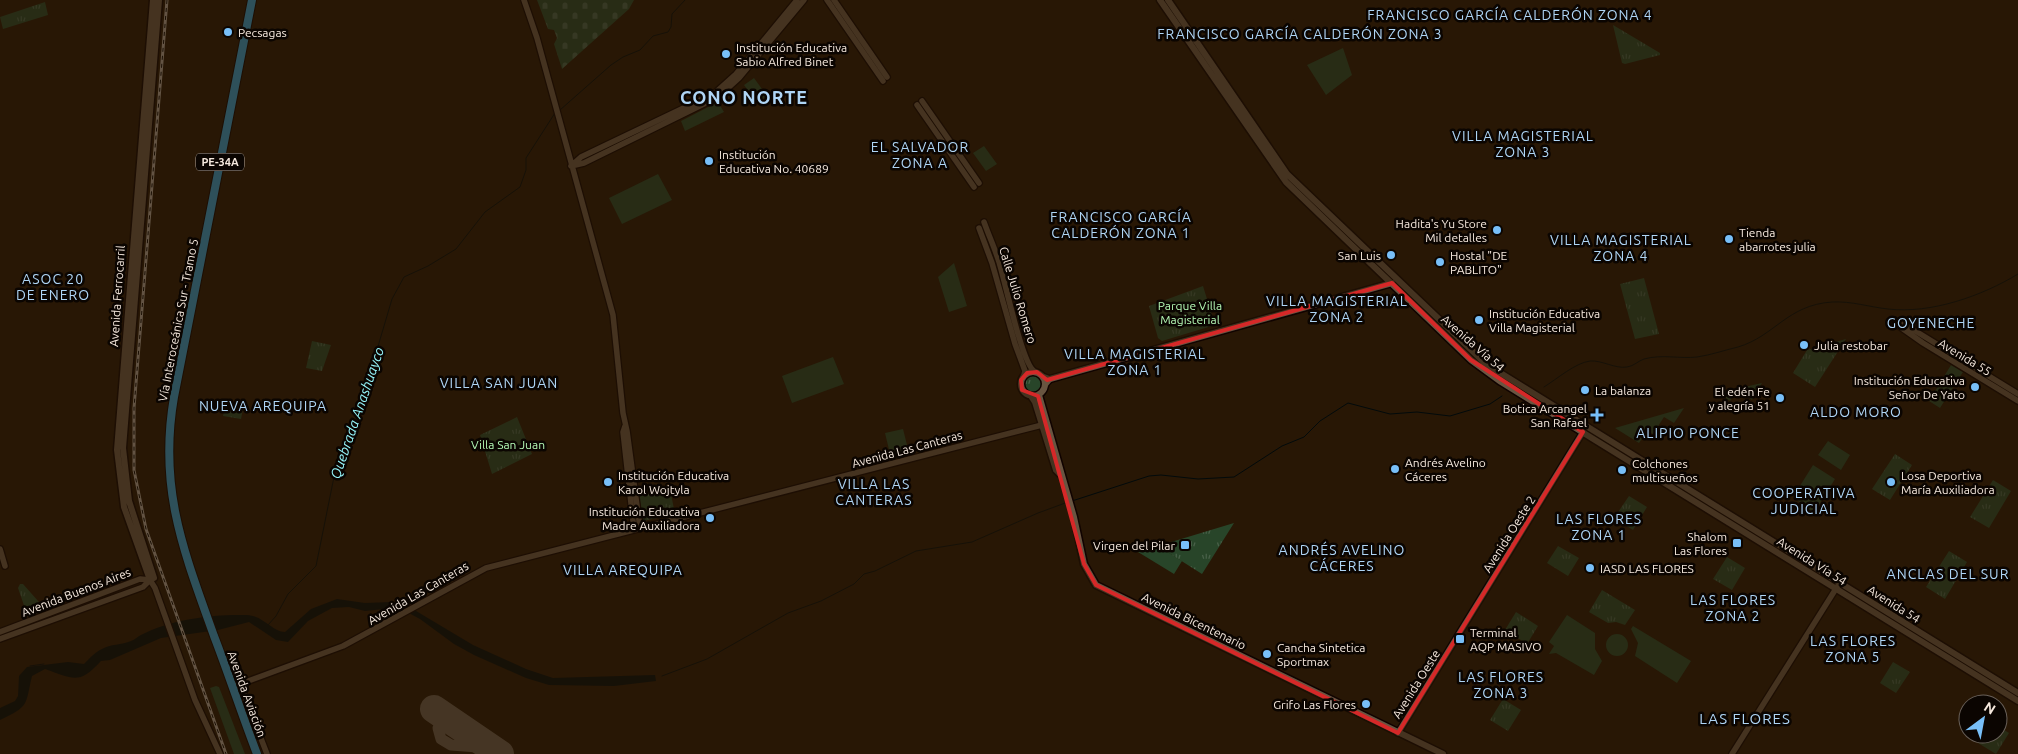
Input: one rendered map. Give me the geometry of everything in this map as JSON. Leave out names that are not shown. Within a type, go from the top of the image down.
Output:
[{"type":"highway","name":"Vía Interoceánica Sur - Tramo 5","points":[[216,642],[184,553],[175,517],[170,493],[169,433],[174,397],[252,0]]},
{"type":"highway","name":"Avenida Aviación","points":[[216,642],[236,685],[257,754]]},
{"type":"main road","name":"Avenida Ferrocarril","points":[[152,579],[124,507],[119,480],[117,450],[134,208],[153,0]]},
{"type":"main road","name":"Avenida Ferrocarril","points":[[152,579],[128,501],[123,448],[159,0]]},
{"type":"main road","name":"Avenida Vía 54","points":[[1160,0],[1281,176],[1395,282],[1470,350],[1502,376],[1708,501]]},
{"type":"main road","name":"Avenida Vía 54","points":[[1168,0],[1287,174],[1471,360],[1500,382],[1838,586],[1860,604]]},
{"type":"main road","points":[[1050,379],[1395,282]]},
{"type":"main road","points":[[1034,371],[1042,376],[1045,385],[1038,395],[1031,396],[1024,392],[1021,387],[1024,375],[1034,371]]},
{"type":"main road","name":"Avenida Bicentenario","points":[[1038,395],[1056,470],[1061,475],[1086,569],[1096,585],[1442,754]]},
{"type":"main road","name":"Avenida Bicentenario","points":[[1031,396],[1035,401],[1044,424]]},
{"type":"main road","name":"Avenida 54","points":[[1708,501],[1838,586],[2018,693]]},
{"type":"main road","name":"Avenida 54","points":[[1860,604],[2018,701]]},
{"type":"street","points":[[524,0],[538,38],[571,166],[613,315],[625,426],[623,432],[626,476],[637,529]]},
{"type":"street","points":[[571,166],[584,163],[716,92],[736,74],[797,0]]},
{"type":"street","points":[[626,139],[705,104],[730,88],[804,0]]},
{"type":"street","points":[[827,0],[885,79],[834,0]]},
{"type":"street","points":[[920,103],[976,185]]},
{"type":"street","name":"Calle Julio Romero","points":[[984,222],[999,261],[1030,369],[1034,371]]},
{"type":"street","name":"Calle Julio Romero","points":[[980,228],[1015,344],[1025,369],[1024,375]]},
{"type":"street","name":"Avenida 55","points":[[2018,394],[1904,324],[1896,324],[1923,343],[2018,401]]},
{"type":"street","points":[[1042,376],[1050,379],[1045,385]]},
{"type":"street","name":"Avenida Las Canteras","points":[[236,685],[343,646],[480,570],[1044,424]]},
{"type":"street","name":"Avenida Oeste 2","points":[[1451,646],[1583,432]]},
{"type":"street","points":[[0,549],[5,566]]},
{"type":"street","name":"Avenida Buenos Aires","points":[[0,632],[140,579],[152,579]]},
{"type":"street","name":"Avenida Ferrocarril","points":[[152,579],[195,700],[220,754]]},
{"type":"street","name":"Avenida Buenos Aires","points":[[0,639],[143,587],[152,579]]},
{"type":"street","points":[[1732,754],[1838,586]]},
{"type":"street","name":"Avenida Oeste","points":[[1398,733],[1451,646]]},
{"type":"street","points":[[236,685],[267,754]]},
{"type":"highlighted area","points":[[1392,283],[1471,360],[1583,432],[1398,733],[1096,585],[1084,564],[1038,396],[1022,390],[1021,380],[1027,373],[1037,372],[1047,380]]},
{"type":"green space","points":[[537,0],[634,0],[629,9],[562,69],[554,44],[557,38],[554,30],[548,29]]},
{"type":"green space","points":[[45,2],[48,15],[3,29],[0,17]]},
{"type":"green space","points":[[1613,25],[1660,53],[1660,55],[1625,64],[1622,63]]},
{"type":"green space","points":[[1343,48],[1352,75],[1326,95],[1307,65]]},
{"type":"green space","points":[[754,78],[767,96],[757,103],[744,85]]},
{"type":"green space","points":[[718,102],[724,112],[685,131],[681,121]]},
{"type":"green space","points":[[984,146],[997,164],[986,171],[973,153]]},
{"type":"green space","points":[[658,174],[672,200],[622,224],[609,198]]},
{"type":"green space","points":[[954,263],[967,306],[949,312],[938,277]]},
{"type":"green space","points":[[1644,278],[1659,334],[1635,339],[1620,284]]},
{"type":"green space","name":"Parque Villa Magisterial","points":[[1203,286],[1215,325],[1162,341],[1158,338],[1149,306]]},
{"type":"green space","points":[[1846,339],[1815,387],[1793,373],[1807,350]]},
{"type":"green space","points":[[312,341],[331,345],[322,371],[306,368]]},
{"type":"green space","points":[[833,357],[844,384],[792,403],[782,376]]},
{"type":"green space","points":[[1951,365],[1963,372],[1940,408],[1929,401]]},
{"type":"green space","points":[[1033,374],[1040,377],[1043,384],[1040,391],[1033,394],[1026,391],[1023,384],[1026,377]]},
{"type":"green space","points":[[1762,383],[1752,400],[1737,390],[1730,401],[1718,393]]},
{"type":"green space","points":[[226,401],[244,404],[241,419],[223,416]]},
{"type":"green space","points":[[1684,408],[1674,423],[1664,417],[1653,434],[1647,431],[1639,443],[1615,428]]},
{"type":"green space","name":"Villa San Juan","points":[[517,417],[532,454],[492,474],[480,435]]},
{"type":"green space","points":[[903,429],[909,453],[891,458],[885,433]]},
{"type":"green space","points":[[1828,441],[1850,455],[1841,470],[1818,455]]},
{"type":"green space","points":[[1895,454],[1912,465],[1890,500],[1872,489]]},
{"type":"green space","points":[[1813,465],[1835,479],[1814,513],[1793,497]]},
{"type":"green space","points":[[1993,480],[2011,491],[1989,528],[1970,517]]},
{"type":"green space","points":[[670,489],[675,514],[643,521],[639,496]]},
{"type":"green space","points":[[1629,496],[1647,507],[1633,530],[1614,518]]},
{"type":"green space","points":[[1234,523],[1202,574],[1158,546]]},
{"type":"green space","points":[[1158,546],[1182,561],[1174,574],[1138,552]]},
{"type":"green space","points":[[1558,546],[1579,558],[1568,576],[1547,563]]},
{"type":"green space","points":[[1949,551],[1967,562],[1945,599],[1926,587]]},
{"type":"green space","points":[[1727,557],[1745,568],[1732,590],[1713,579]]},
{"type":"green space","points":[[20,584],[23,584],[46,610],[28,617],[18,588]]},
{"type":"green space","points":[[1602,590],[1635,610],[1625,625],[1616,622],[1608,623],[1589,612]]},
{"type":"green space","points":[[1516,612],[1538,626],[1527,644],[1505,630]]},
{"type":"green space","points":[[1567,615],[1595,633],[1595,649],[1602,661],[1594,675],[1556,653],[1549,654],[1554,646],[1549,642]]},
{"type":"green space","points":[[1633,626],[1691,661],[1677,683],[1635,656],[1638,643],[1631,629]]},
{"type":"green space","points":[[1617,634],[1625,637],[1628,645],[1625,653],[1617,656],[1609,653],[1606,645],[1609,637]]},
{"type":"green space","points":[[1893,662],[1910,672],[1896,693],[1880,683]]},
{"type":"green space","points":[[219,687],[245,754],[234,754],[210,688]]},
{"type":"green space","points":[[1503,699],[1521,710],[1508,731],[1490,720]]},
{"type":"green space","points":[[1980,744],[2002,744],[1996,754]]},
{"type":"shaded area","points":[[337,599],[365,603],[391,602],[406,605],[473,645],[526,669],[553,678],[655,675],[656,681],[614,686],[549,685],[526,678],[474,655],[403,610],[393,608],[365,611],[349,607],[332,608],[308,621],[288,642],[276,640],[249,622],[218,630],[161,638],[110,660],[101,661],[81,677],[70,677],[45,669],[32,676],[25,704],[17,711],[0,720],[0,708],[15,701],[18,696],[19,676],[27,667],[68,662],[84,664],[105,647],[124,643],[179,621],[207,617],[253,616],[285,632],[311,609]]},
{"type":"waterway","name":"Quebrada Anashuayco","points":[[560,110],[611,65],[623,57],[640,50],[653,36],[668,32],[671,27],[672,14],[685,0]]},
{"type":"waterway","name":"Quebrada Anashuayco","points":[[268,625],[276,616],[288,594],[316,566],[335,472],[355,424],[392,299],[404,277],[428,266],[456,249],[485,212],[520,187],[526,170],[526,158],[555,113]]},
{"type":"waterway","points":[[1544,387],[1584,362],[1599,362],[1618,367],[1627,367],[1644,359],[1697,357],[1738,347],[1762,336],[1792,315],[1817,304],[1839,302],[1888,309],[1921,309],[1956,302],[1989,289],[2018,274]]},
{"type":"waterway","points":[[1072,501],[1149,476],[1161,475],[1198,479],[1234,477],[1282,446],[1304,437],[1320,421],[1348,403],[1390,414],[1417,412],[1450,416],[1490,404],[1502,396]]},
{"type":"waterway","points":[[662,676],[707,659],[788,613],[821,601],[854,584],[864,574],[875,571],[916,551],[972,542],[1068,502]]},
{"type":"waterway","name":"Quebrada Anashuayco","points":[[30,666],[44,664]]},
{"type":"taxiway","points":[[475,737],[463,722],[456,717],[446,717],[438,728],[441,739],[451,745],[491,748]]},
{"type":"runway","points":[[434,709],[500,754]]},
{"type":"railway","points":[[167,0],[134,408],[134,470],[146,529],[226,754]]},
{"type":"place","name":"Pecsagas","points":[[228,32]]},
{"type":"place","name":"Institución Educativa Sabio Alfred Binet","points":[[726,54]]},
{"type":"place","name":"Institución Educativa No. 40689","points":[[709,161]]},
{"type":"place","name":"Hadita's Yu Store Mil detalles","points":[[1497,230]]},
{"type":"place","name":"Tienda abarrotes julia","points":[[1729,239]]},
{"type":"place","name":"San Luis","points":[[1391,255]]},
{"type":"place","name":"Hostal \"DE PABLITO\"","points":[[1440,262]]},
{"type":"place","name":"Institución Educativa Villa Magisterial","points":[[1479,320]]},
{"type":"place","name":"Julia restobar","points":[[1804,345]]},
{"type":"place","name":"Institución Educativa Señor De Yato","points":[[1975,387]]},
{"type":"place","name":"La balanza","points":[[1585,390]]},
{"type":"place","name":"El edén Fe y alegría 51","points":[[1780,398]]},
{"type":"place","name":"Botica Arcangel San Rafael","points":[[1597,415]]},
{"type":"place","name":"Andrés Avelino Cáceres","points":[[1395,469]]},
{"type":"place","name":"Colchones multisueños","points":[[1622,470]]},
{"type":"place","name":"Institución Educativa Karol Wojtyla","points":[[608,482]]},
{"type":"place","name":"Losa Deportiva María Auxiliadora","points":[[1891,482]]},
{"type":"place","name":"Institución Educativa Madre Auxiliadora","points":[[710,518]]},
{"type":"place","name":"Shalom Las Flores","points":[[1737,543]]},
{"type":"place","name":"Virgen del Pilar","points":[[1185,545]]},
{"type":"place","name":"IASD LAS FLORES","points":[[1590,568]]},
{"type":"place","name":"Terminal AQP MASIVO","points":[[1460,639]]},
{"type":"place","name":"Cancha Sintetica Sportmax","points":[[1267,654]]},
{"type":"place","name":"Grifo Las Flores","points":[[1366,704]]},
{"type":"district","name":"FRANCISCO GARCÍA CALDERÓN ZONA 4","points":[[1510,15]]},
{"type":"district","name":"FRANCISCO GARCÍA CALDERÓN ZONA 3","points":[[1300,34]]},
{"type":"district","name":"CONO NORTE","points":[[744,97]]},
{"type":"district","name":"VILLA MAGISTERIAL ZONA 3","points":[[1523,144]]},
{"type":"district","name":"EL SALVADOR ZONA A","points":[[920,156]]},
{"type":"district","name":"FRANCISCO GARCÍA CALDERÓN ZONA 1","points":[[1121,226]]},
{"type":"district","name":"VILLA MAGISTERIAL ZONA 4","points":[[1621,248]]},
{"type":"district","name":"ASOC 20 DE ENERO","points":[[53,288]]},
{"type":"district","name":"VILLA MAGISTERIAL ZONA 2","points":[[1337,310]]},
{"type":"district","name":"GOYENECHE","points":[[1931,323]]},
{"type":"district","name":"VILLA MAGISTERIAL ZONA 1","points":[[1135,362]]},
{"type":"district","name":"VILLA SAN JUAN","points":[[499,383]]},
{"type":"district","name":"NUEVA AREQUIPA","points":[[263,406]]},
{"type":"district","name":"ALDO MORO","points":[[1856,412]]},
{"type":"district","name":"ALIPIO PONCE","points":[[1688,433]]},
{"type":"district","name":"VILLA LAS CANTERAS","points":[[874,492]]},
{"type":"district","name":"COOPERATIVA JUDICIAL","points":[[1804,502]]},
{"type":"district","name":"LAS FLORES ZONA 1","points":[[1599,528]]},
{"type":"district","name":"ANDRÉS AVELINO CÁCERES","points":[[1342,558]]},
{"type":"district","name":"VILLA AREQUIPA","points":[[623,570]]},
{"type":"district","name":"ANCLAS DEL SUR","points":[[1948,574]]},
{"type":"district","name":"LAS FLORES ZONA 2","points":[[1733,608]]},
{"type":"district","name":"LAS FLORES ZONA 5","points":[[1853,650]]},
{"type":"district","name":"LAS FLORES ZONA 3","points":[[1501,686]]},
{"type":"district","name":"LAS FLORES","points":[[1745,718]]}]
